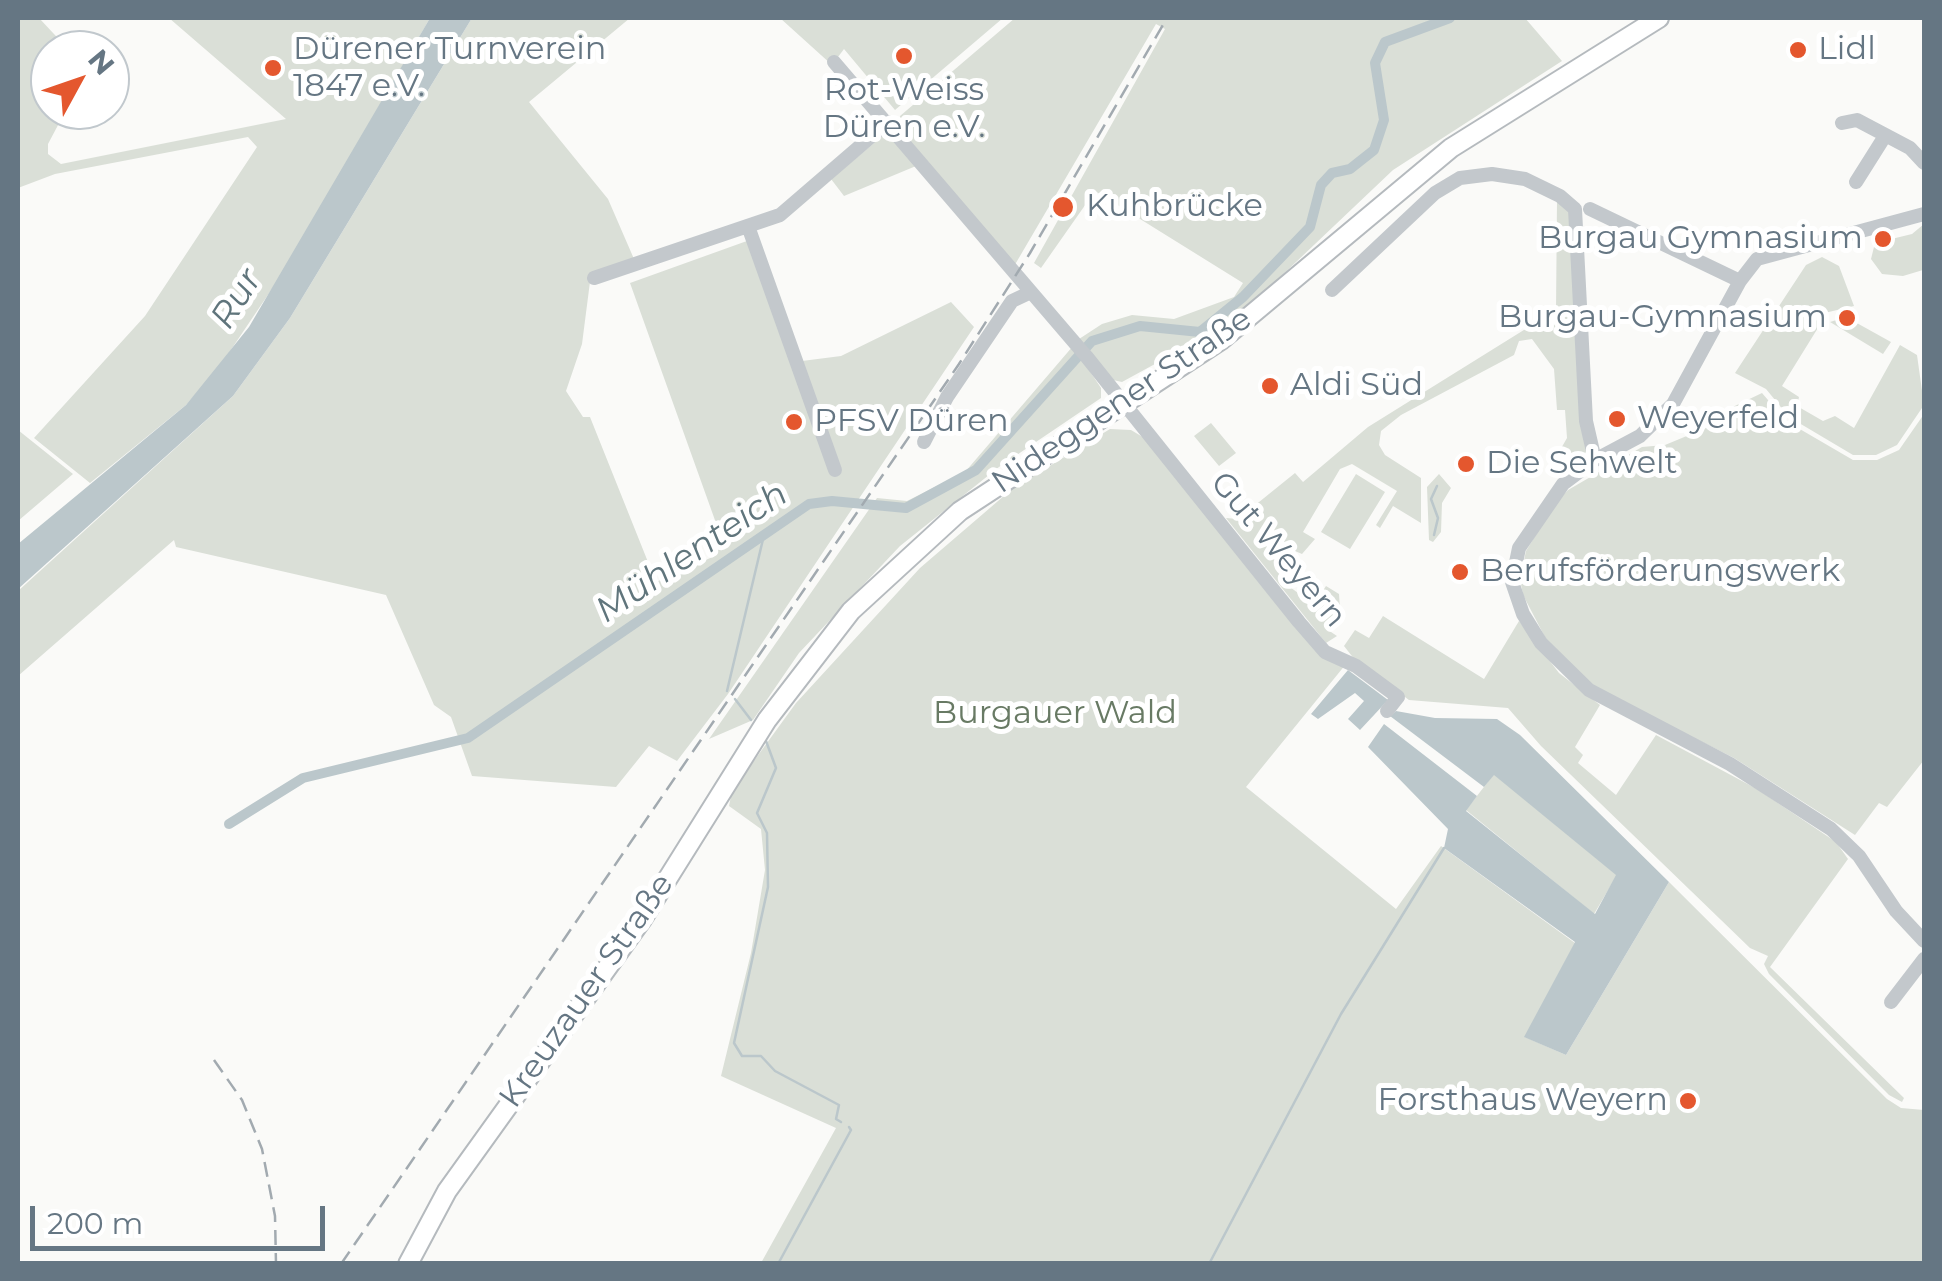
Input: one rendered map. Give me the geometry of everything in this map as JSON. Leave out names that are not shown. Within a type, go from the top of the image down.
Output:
[{"type":"main road","name":"Nideggener Straße","points":[[766,720],[851,611],[909,555],[982,495],[1260,310],[1451,148],[1659,18]]},
{"type":"main road","name":"Kreuzauer Straße","points":[[408,1264],[446,1191],[642,918],[766,720]]},
{"type":"street","points":[[834,62],[1074,341],[1122,404]]},
{"type":"street","points":[[1842,123],[1857,120],[1915,152],[1924,163]]},
{"type":"street","points":[[594,278],[749,229],[780,215],[888,122]]},
{"type":"street","points":[[1856,182],[1885,136]]},
{"type":"street","points":[[1332,290],[1434,193],[1460,178],[1492,174],[1524,179],[1560,196],[1574,209],[1586,421],[1596,460]]},
{"type":"street","points":[[1590,209],[1740,281]]},
{"type":"street","points":[[1924,214],[1766,255],[1748,267],[1673,404],[1640,436],[1596,460],[1548,500],[1514,563],[1517,598],[1541,643],[1602,700],[1768,786],[1840,837],[1924,942]]},
{"type":"street","points":[[749,229],[835,470]]},
{"type":"street","points":[[924,442],[947,397],[1012,302],[1029,293]]},
{"type":"street","name":"Gut Weyern","points":[[1122,404],[1325,652],[1356,666],[1398,697],[1387,711]]},
{"type":"street","points":[[1891,1002],[1903,993],[1924,960]]},
{"type":"green space","points":[[18,18],[39,18],[50,30],[30,30],[30,130],[55,130],[48,154],[61,164],[286,119],[169,18],[430,18],[286,268],[218,369],[186,405],[90,483],[34,438],[145,316],[257,147],[248,137],[55,174],[18,188]]},
{"type":"green space","points":[[472,18],[630,18],[529,102],[608,199],[634,259],[591,274],[582,344],[566,391],[583,417],[590,417],[656,582],[717,555],[721,537],[630,283],[758,237],[802,361],[841,356],[951,302],[974,327],[728,694],[677,761],[649,746],[616,787],[472,776],[451,717],[434,705],[386,595],[176,547],[174,540],[18,676],[18,591],[233,396],[290,318]]},
{"type":"green space","name":"Rot-Weiss Düren e.V.","points":[[780,18],[1003,18],[895,110],[844,49],[832,65]]},
{"type":"green space","points":[[1015,18],[1525,18],[1562,61],[1393,170],[1256,300],[1197,341],[1122,382],[1113,380],[1079,339],[1102,324],[1132,315],[1174,319],[1234,297],[1243,283],[1095,191],[1041,268],[1034,263],[1165,29],[1156,24],[1013,268],[899,127],[900,116]]},
{"type":"green space","points":[[886,133],[916,166],[844,196],[831,179]]},
{"type":"green space","points":[[1557,201],[1569,208],[1587,450],[1581,461],[1563,474],[1551,466],[1567,438],[1565,410],[1557,410],[1554,369],[1532,339],[1519,341],[1514,355],[1401,415],[1381,431],[1379,445],[1385,455],[1421,478],[1421,523],[1393,506],[1380,528],[1376,525],[1397,491],[1352,464],[1340,469],[1303,532],[1315,539],[1302,554],[1295,551],[1278,578],[1314,605],[1326,586],[1339,594],[1340,609],[1328,630],[1337,636],[1326,643],[1226,518],[1238,519],[1295,473],[1303,482],[1368,427],[1556,310]]},
{"type":"green space","points":[[1924,224],[1923,270],[1903,276],[1882,274],[1871,259],[1875,243],[1912,234]]},
{"type":"green space","points":[[1822,257],[1839,266],[1854,306],[1816,315],[1814,319],[1821,323],[1782,386],[1799,397],[1797,406],[1823,421],[1835,416],[1854,428],[1900,345],[1917,355],[1924,405],[1897,445],[1876,455],[1853,455],[1789,417],[1766,389],[1735,373],[1806,265]]},
{"type":"green space","points":[[1846,317],[1891,342],[1883,354],[1830,322]]},
{"type":"green space","points":[[1073,346],[1101,388],[1101,398],[999,467],[900,546],[799,653],[753,720],[709,739],[877,498],[907,501],[965,472]]},
{"type":"green space","points":[[1762,393],[1786,421],[1853,460],[1877,460],[1899,450],[1924,414],[1924,760],[1887,807],[1879,803],[1855,835],[1734,758],[1593,687],[1546,639],[1523,595],[1520,579],[1526,551],[1555,503],[1568,490],[1642,447],[1665,445],[1718,423],[1716,415]]},
{"type":"green space","points":[[1211,423],[1236,453],[1219,466],[1194,436]]},
{"type":"green space","name":"Burgauer Wald","points":[[1110,429],[1131,430],[1146,439],[1246,565],[1346,664],[1246,787],[1396,909],[1441,846],[1575,943],[1525,1037],[1566,1055],[1669,882],[1887,1099],[1901,1108],[1924,1110],[1924,1263],[761,1263],[836,1128],[721,1076],[751,953],[765,870],[761,829],[729,806],[732,791],[796,703],[920,568],[1012,489]]},
{"type":"green space","points":[[18,430],[73,474],[18,521]]},
{"type":"green space","points":[[1356,474],[1385,492],[1350,549],[1321,532]]},
{"type":"green space","points":[[1439,474],[1451,488],[1442,503],[1441,532],[1433,542],[1429,540],[1427,487]]},
{"type":"green space","points":[[1383,616],[1484,679],[1519,621],[1559,673],[1600,705],[1575,747],[1583,755],[1578,763],[1616,795],[1656,735],[1757,789],[1836,842],[1848,859],[1770,967],[1904,1098],[1902,1102],[1889,1095],[1769,974],[1764,964],[1768,956],[1750,948],[1541,746],[1508,708],[1409,700],[1355,660],[1344,646],[1355,630],[1369,638]]},
{"type":"green space","points":[[1494,774],[1617,875],[1594,914],[1466,810]]},
{"type":"shaded area","points":[[430,18],[472,18],[290,318],[233,396],[18,589],[18,544],[186,405],[249,327]]},
{"type":"shaded area","points":[[1348,670],[1388,700],[1360,730],[1348,719],[1364,701],[1355,693],[1318,719],[1311,714]]},
{"type":"shaded area","points":[[1396,711],[1435,718],[1497,719],[1520,735],[1669,882],[1566,1055],[1524,1037],[1575,942],[1444,848],[1448,829],[1368,747],[1384,724],[1477,796],[1466,811],[1595,914],[1616,875],[1494,775],[1484,787],[1390,716]]},
{"type":"waterway","name":"Mühlenteich","points":[[229,824],[303,778],[468,738],[809,504],[832,501],[906,508],[976,470],[1092,341],[1140,326],[1200,332],[1243,297],[1310,227],[1321,185],[1332,173],[1350,169],[1374,150],[1384,120],[1375,63],[1385,42],[1450,18]]},
{"type":"waterway","points":[[1434,535],[1438,518],[1431,499],[1437,486]]},
{"type":"waterway","points":[[727,691],[764,535]]},
{"type":"waterway","points":[[735,699],[751,720]]},
{"type":"waterway","points":[[766,741],[776,768],[757,813],[767,833],[768,887],[734,1043],[742,1056],[761,1056],[775,1071],[839,1105],[836,1119],[841,1122]]},
{"type":"waterway","points":[[1209,1264],[1341,1014],[1444,848]]},
{"type":"waterway","points":[[778,1264],[851,1130],[849,1127]]},
{"type":"railway","points":[[341,1264],[959,364],[1030,253],[1167,18]]},
{"type":"railway","points":[[214,1060],[242,1100],[262,1149],[275,1216],[276,1264]]},
{"type":"place","name":"Lidl","points":[[1798,50]]},
{"type":"place","name":"Rot-Weiss Düren e.V.","points":[[904,56]]},
{"type":"place","name":"Dürener Turnverein 1847 e.V.","points":[[273,68]]},
{"type":"place","name":"Kuhbrücke","points":[[1063,207]]},
{"type":"place","name":"Burgau Gymnasium","points":[[1883,239]]},
{"type":"place","name":"Burgau-Gymnasium","points":[[1847,318]]},
{"type":"place","name":"Aldi Süd","points":[[1270,386]]},
{"type":"place","name":"Weyerfeld","points":[[1617,419]]},
{"type":"place","name":"PFSV Düren","points":[[794,422]]},
{"type":"place","name":"Die Sehwelt","points":[[1466,464]]},
{"type":"place","name":"Berufsförderungswerk","points":[[1460,572]]},
{"type":"place","name":"Forsthaus Weyern","points":[[1688,1101]]},
{"type":"water label","name":"Rur","points":[[237,299]]}]
